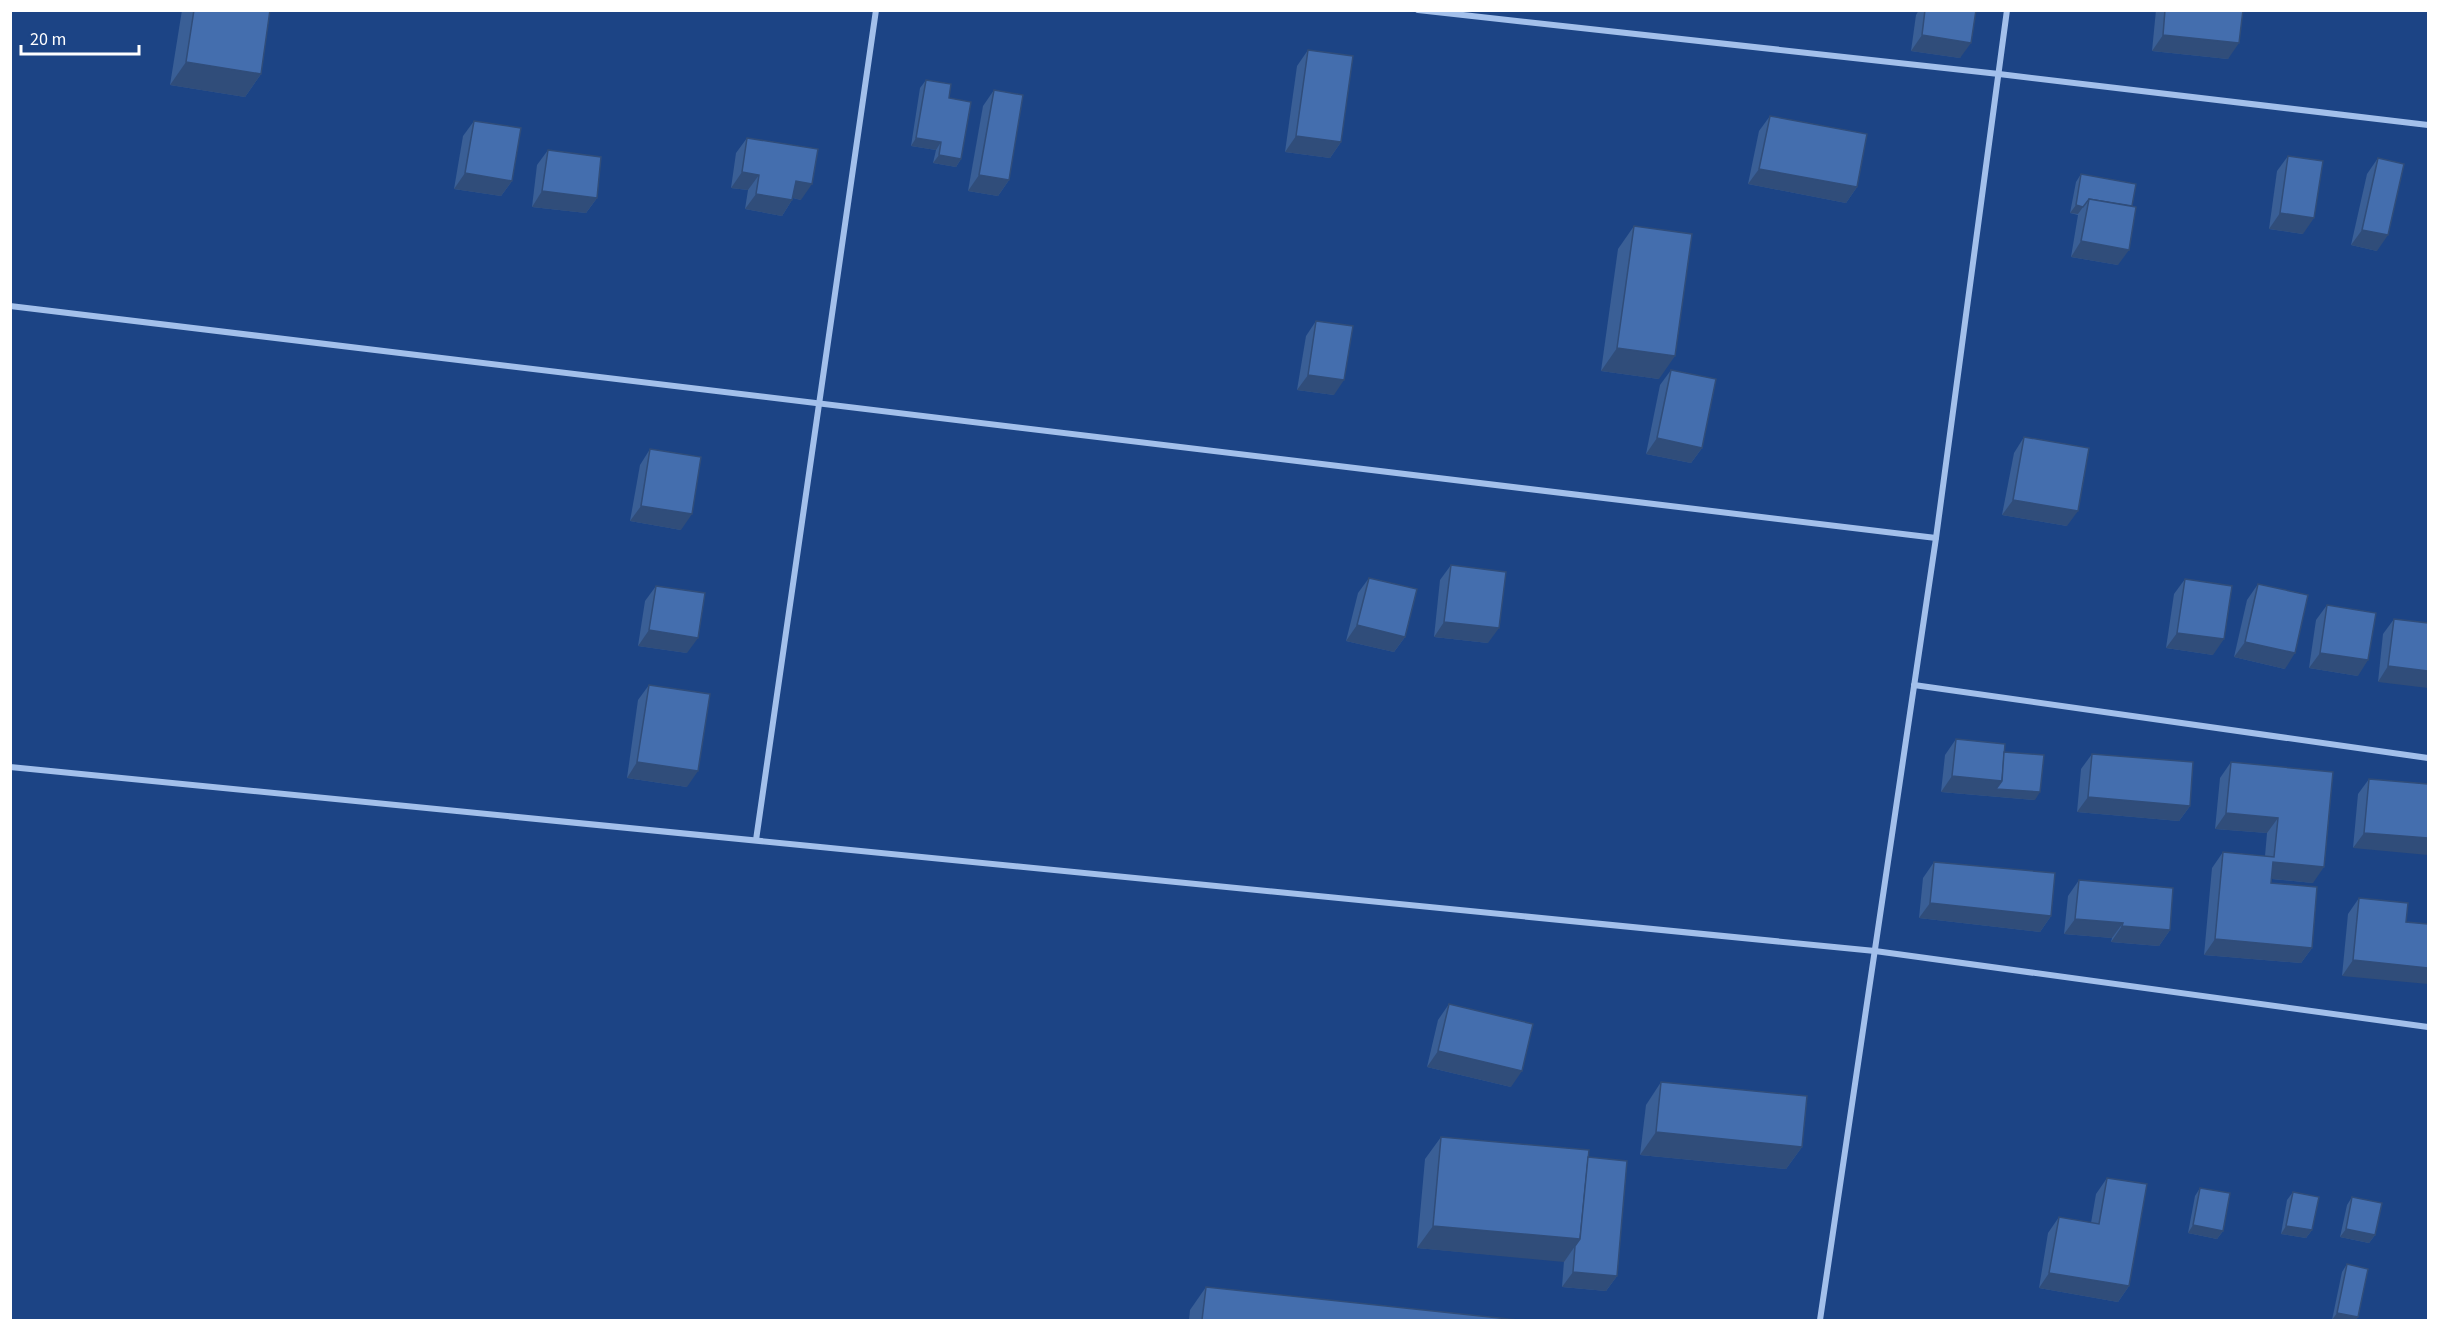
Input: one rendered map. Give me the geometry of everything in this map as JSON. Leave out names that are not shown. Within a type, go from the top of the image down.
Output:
[{"type":"street","points":[[756,840],[876,10]]},
{"type":"street","points":[[1418,10],[1998,74],[2428,125]]},
{"type":"street","points":[[1820,1320],[1936,538],[2007,10]]},
{"type":"street","points":[[10,306],[1936,538]]},
{"type":"street","points":[[1914,685],[2428,758]]},
{"type":"street","points":[[10,766],[1875,951],[2428,1027]]},
{"type":"building","points":[[194,10],[270,10],[261,74],[186,62]]},
{"type":"building","points":[[1925,10],[1976,10],[1971,43],[1922,35]]},
{"type":"building","points":[[2165,10],[2243,10],[2239,43],[2163,35]]},
{"type":"building","points":[[1308,50],[1353,56],[1341,142],[1296,136]]},
{"type":"building","points":[[926,80],[951,84],[949,98],[971,102],[961,159],[939,155],[941,142],[916,138]]},
{"type":"building","points":[[994,90],[1023,95],[1009,180],[979,175]]},
{"type":"building","points":[[1770,116],[1867,134],[1857,187],[1759,169]]},
{"type":"building","points":[[474,121],[521,128],[512,181],[465,173]]},
{"type":"building","points":[[747,138],[818,149],[812,184],[796,181],[792,200],[756,194],[759,175],[742,172]]},
{"type":"building","points":[[548,150],[601,157],[597,198],[542,191]]},
{"type":"building","points":[[2288,156],[2323,161],[2314,218],[2280,213]]},
{"type":"building","points":[[2378,158],[2404,164],[2388,235],[2362,230]]},
{"type":"building","points":[[2081,174],[2136,184],[2132,206],[2089,199],[2083,207],[2076,205]]},
{"type":"building","points":[[2089,199],[2136,207],[2129,250],[2081,241]]},
{"type":"building","points":[[1634,226],[1692,234],[1675,356],[1617,348]]},
{"type":"building","points":[[1316,321],[1353,326],[1344,380],[1308,375]]},
{"type":"building","points":[[1671,370],[1716,379],[1702,448],[1657,438]]},
{"type":"building","points":[[2024,437],[2089,448],[2078,511],[2013,500]]},
{"type":"building","points":[[650,449],[701,457],[692,514],[641,506]]},
{"type":"building","points":[[1451,565],[1506,572],[1499,628],[1444,622]]},
{"type":"building","points":[[1369,578],[1417,589],[1405,637],[1357,625]]},
{"type":"building","points":[[2185,579],[2232,586],[2224,639],[2177,633]]},
{"type":"building","points":[[2258,584],[2308,595],[2295,653],[2245,642]]},
{"type":"building","points":[[656,586],[705,593],[698,638],[649,630]]},
{"type":"building","points":[[2327,605],[2376,613],[2368,660],[2320,653]]},
{"type":"building","points":[[2394,619],[2428,623],[2428,671],[2388,666]]},
{"type":"building","points":[[649,685],[710,694],[698,771],[637,762]]},
{"type":"building","points":[[1956,739],[2005,744],[2002,781],[1952,776]]},
{"type":"building","points":[[2004,752],[2044,755],[2040,792],[1996,789],[2002,781]]},
{"type":"building","points":[[2092,754],[2193,762],[2190,806],[2088,797]]},
{"type":"building","points":[[2231,762],[2333,772],[2324,867],[2273,862],[2271,883],[2317,887],[2312,948],[2215,939],[2223,852],[2274,857],[2278,818],[2226,813]]},
{"type":"building","points":[[2369,779],[2428,784],[2428,838],[2364,833]]},
{"type":"building","points":[[1934,862],[2055,873],[2051,916],[1930,903]]},
{"type":"building","points":[[2079,880],[2173,888],[2170,930],[2075,919]]},
{"type":"building","points":[[2359,898],[2408,903],[2406,922],[2428,924],[2428,968],[2353,960]]},
{"type":"building","points":[[1449,1004],[1533,1024],[1522,1071],[1438,1051]]},
{"type":"building","points":[[1661,1082],[1807,1096],[1802,1147],[1656,1132]]},
{"type":"building","points":[[1441,1137],[1589,1150],[1580,1239],[1433,1226]]},
{"type":"building","points":[[1588,1157],[1627,1161],[1617,1276],[1573,1272],[1575,1246],[1580,1239]]},
{"type":"building","points":[[2107,1178],[2147,1184],[2129,1286],[2049,1273],[2059,1217],[2099,1224]]},
{"type":"building","points":[[2200,1188],[2230,1193],[2223,1231],[2193,1225]]},
{"type":"building","points":[[2293,1192],[2319,1197],[2312,1230],[2286,1226]]},
{"type":"building","points":[[2352,1197],[2382,1203],[2375,1235],[2346,1229]]},
{"type":"building","points":[[2347,1264],[2368,1269],[2358,1317],[2337,1313]]},
{"type":"building","points":[[1206,1287],[1518,1320],[1202,1320]]}]
